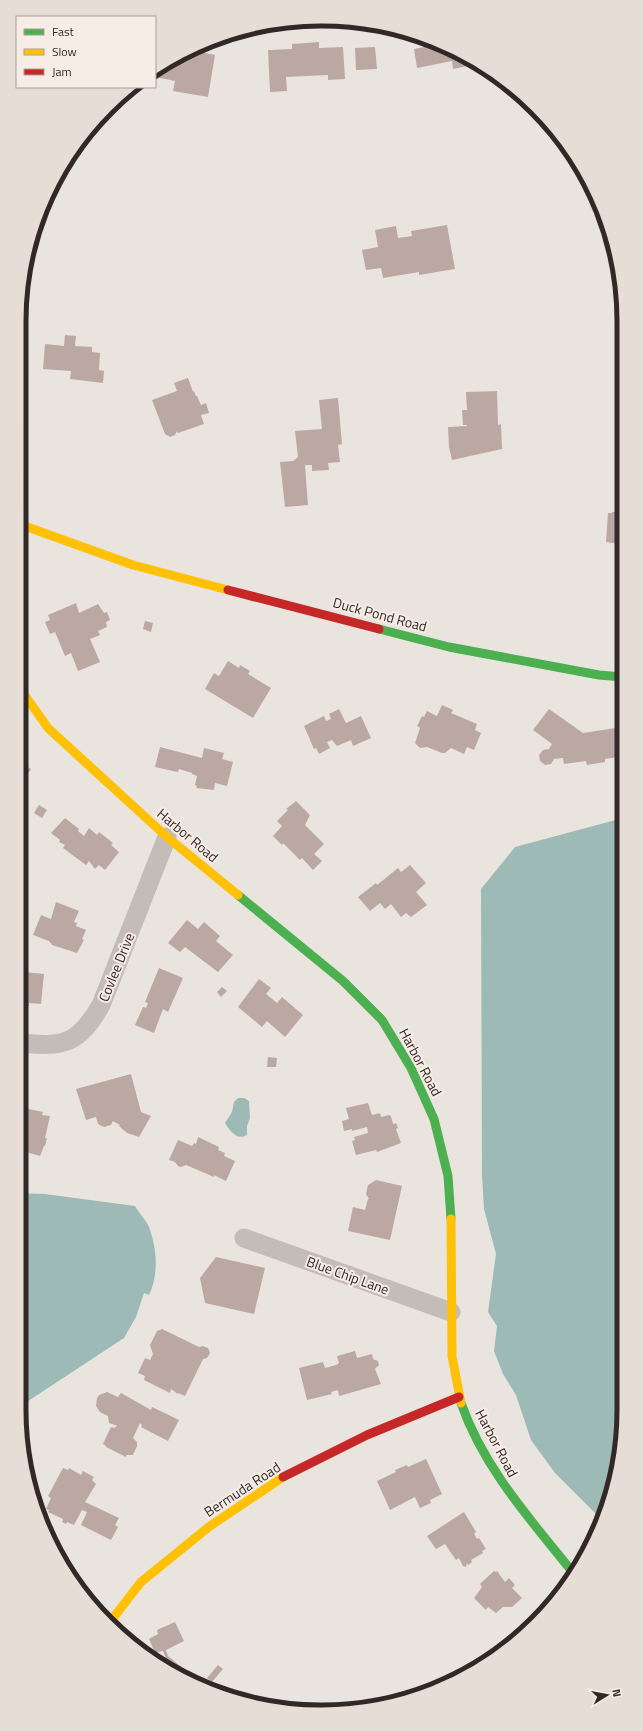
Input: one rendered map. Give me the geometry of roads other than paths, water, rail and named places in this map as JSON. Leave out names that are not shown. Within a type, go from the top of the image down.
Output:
[{"type":"street","name":"Duck Pond Road","points":[[26,527],[132,565],[449,647],[599,675],[617,677]]},
{"type":"street","name":"Harbor Road","points":[[26,697],[48,728],[167,837],[343,981],[382,1020],[411,1068],[434,1119],[448,1176],[451,1225],[452,1356],[459,1397],[469,1426],[504,1487],[570,1569]]},
{"type":"street","name":"Covlee Drive","points":[[26,1043],[56,1045],[69,1041],[86,1028],[102,1005],[167,837]]},
{"type":"street","name":"Blue Chip Lane","points":[[244,1238],[451,1312]]},
{"type":"street","name":"Bermuda Road","points":[[113,1618],[141,1582],[210,1526],[276,1480],[367,1435],[459,1397]]},
{"type":"water","points":[[617,820],[617,1410],[611,1467],[607,1486],[597,1515],[555,1473],[531,1440],[516,1395],[503,1374],[494,1351],[497,1326],[488,1312],[496,1254],[484,1209],[482,1175],[481,889],[515,847]]},
{"type":"water","points":[[238,1098],[244,1098],[249,1101],[250,1118],[247,1126],[247,1135],[243,1137],[234,1134],[225,1123],[232,1112],[234,1102]]},
{"type":"water","points":[[26,1193],[45,1194],[135,1206],[146,1222],[154,1244],[156,1270],[149,1295],[144,1293],[136,1317],[124,1338],[26,1402]]}]
